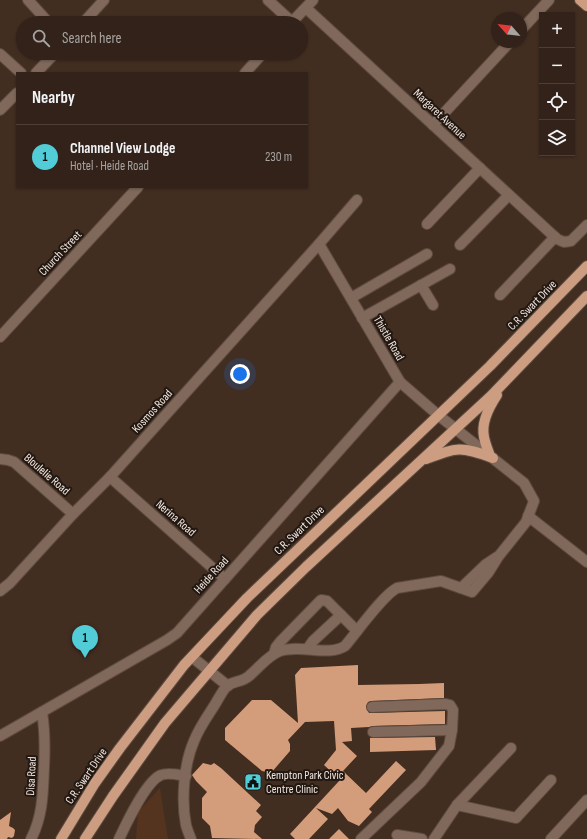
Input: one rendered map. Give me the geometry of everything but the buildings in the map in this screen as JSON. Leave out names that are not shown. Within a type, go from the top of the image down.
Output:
[{"type":"main road","points":[[580,0],[587,6]]},
{"type":"main road","name":"C.R. Swart Drive","points":[[61,839],[95,783],[184,665],[247,598],[490,366],[587,266]]},
{"type":"main road","points":[[85,839],[113,796],[165,723],[263,610],[306,567],[510,378],[587,296]]},
{"type":"main road","points":[[491,457],[484,436],[486,415],[492,403],[510,378]]},
{"type":"main road","points":[[421,460],[457,449],[470,450],[491,457]]},
{"type":"street","points":[[28,0],[43,16]]},
{"type":"street","points":[[89,16],[104,0]]},
{"type":"street","points":[[268,0],[285,16]]},
{"type":"street","points":[[527,24],[549,0]]},
{"type":"street","points":[[298,16],[309,4]]},
{"type":"street","name":"Margaret Avenue","points":[[309,4],[433,125],[556,238]]},
{"type":"street","points":[[433,125],[504,48]]},
{"type":"street","points":[[0,54],[20,72]]},
{"type":"street","points":[[37,72],[48,60]]},
{"type":"street","points":[[246,72],[257,60]]},
{"type":"street","points":[[0,110],[16,94]]},
{"type":"street","points":[[427,224],[480,168]]},
{"type":"street","name":"Church Street","points":[[0,337],[137,188]]},
{"type":"street","points":[[460,245],[509,195]]},
{"type":"street","name":"Kosmos Road","points":[[0,591],[10,583],[73,514],[110,477],[357,200]]},
{"type":"street","points":[[500,295],[556,238],[564,242],[571,241],[587,225]]},
{"type":"street","name":"Thistle Road","points":[[319,244],[400,382],[438,415],[524,483],[534,500],[528,516]]},
{"type":"street","points":[[351,298],[427,254]]},
{"type":"street","points":[[362,318],[450,269]]},
{"type":"street","points":[[421,285],[433,305]]},
{"type":"street","name":"Heide Road","points":[[0,736],[167,640],[176,633],[400,382]]},
{"type":"street","name":"Bloulelie Road","points":[[0,459],[14,462],[73,514]]},
{"type":"street","name":"Nerina Road","points":[[110,477],[225,579]]},
{"type":"street","points":[[191,839],[186,825],[184,792],[188,760],[194,741],[203,723],[228,686],[244,680],[274,654],[286,650],[308,648],[331,651],[340,649],[345,646],[383,600],[397,588],[441,581],[471,592],[488,573],[526,522],[528,516],[587,562]]},
{"type":"street","points":[[274,654],[276,647],[280,642],[321,600],[327,601],[357,631]]},
{"type":"street","points":[[308,648],[313,641],[341,615]]},
{"type":"street","points":[[192,657],[228,686]]},
{"type":"street","points":[[361,839],[421,782],[449,746],[452,730],[453,710],[446,704],[372,707]]},
{"type":"street","name":"Disa Road","points":[[31,839],[36,829],[43,798],[45,743],[42,712]]},
{"type":"street","points":[[373,732],[452,730]]},
{"type":"street","points":[[434,839],[458,805],[511,748]]},
{"type":"street","points":[[119,839],[148,786],[157,777],[163,774],[186,776]]},
{"type":"street","points":[[458,805],[516,818],[551,780]]},
{"type":"street","points":[[551,839],[587,800]]},
{"type":"street","points":[[397,835],[422,839]]},
{"type":"shaded area","points":[[160,788],[168,839],[136,839],[138,812]]},
{"type":"place","name":"Channel View Lodge","points":[[85,658]]},
{"type":"place","name":"Kempton Park Civic Centre Clinic","points":[[253,782]]}]
